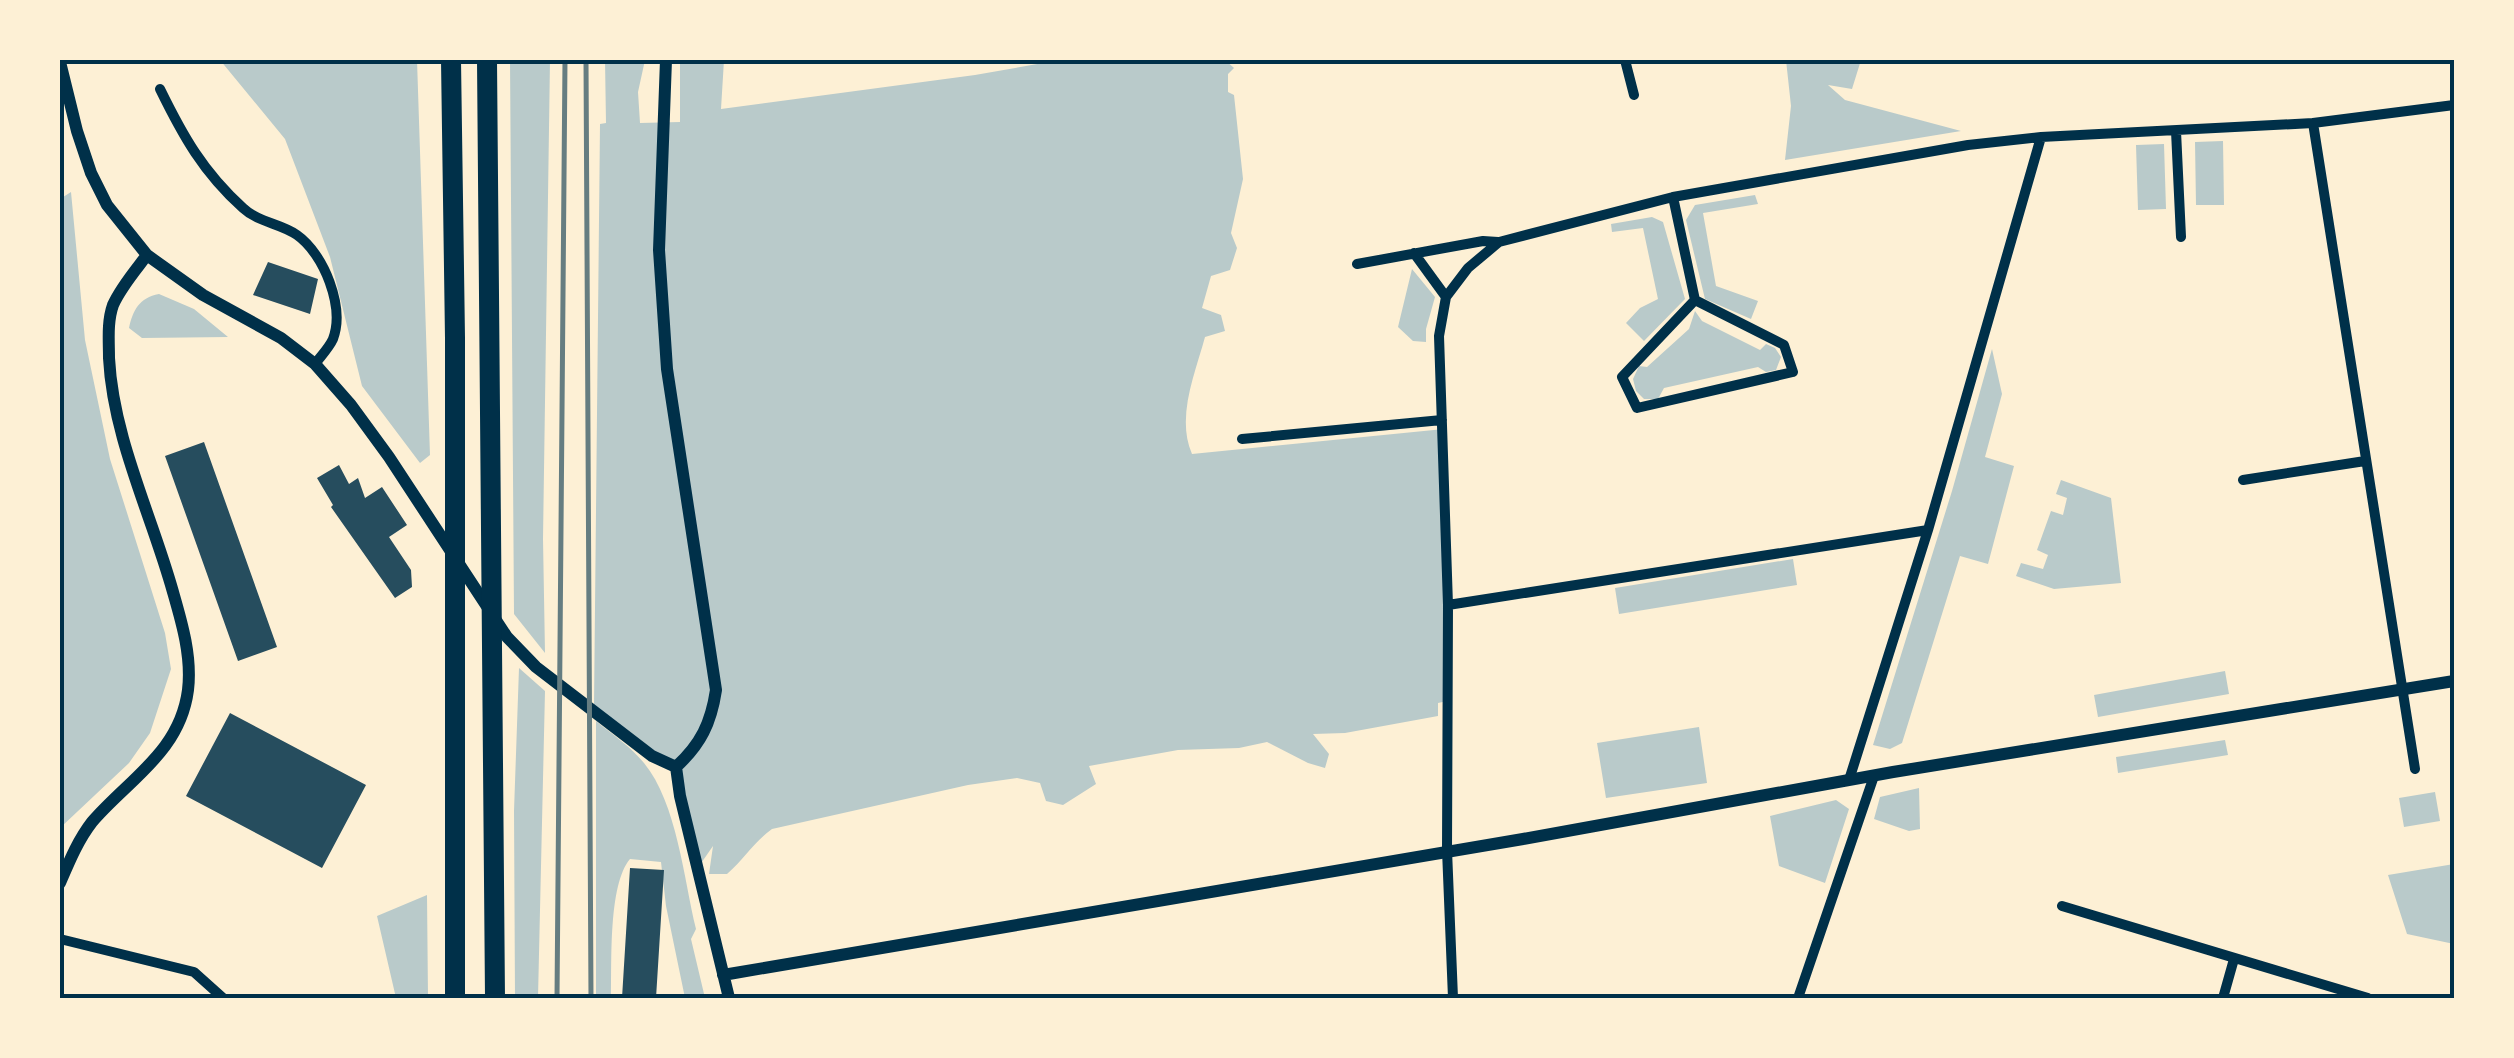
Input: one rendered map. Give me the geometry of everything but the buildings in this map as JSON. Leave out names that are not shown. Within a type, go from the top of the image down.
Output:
[{"type":"highway","points":[[452,60],[455,998]]},
{"type":"highway","points":[[487,60],[495,998]]},
{"type":"street","points":[[666,60],[659,250],[667,369],[716,690],[707,728],[694,750],[676,767]]},
{"type":"street","points":[[1625,60],[1634,95]]},
{"type":"street","points":[[60,62],[91,172],[106,205],[147,255],[204,295],[281,338],[315,364],[351,404],[389,457],[507,637],[536,666],[652,756],[676,767]]},
{"type":"street","points":[[160,89],[186,144],[213,178],[259,221],[296,234],[313,250],[331,287],[335,310],[333,339],[315,364]]},
{"type":"street","points":[[1357,264],[1483,241],[1499,242],[1673,197],[1968,145],[2314,123],[2454,104]]},
{"type":"street","points":[[2314,123],[2414,769]]},
{"type":"street","points":[[2176,131],[2180,236]]},
{"type":"street","points":[[1849,780],[1928,530],[2041,138]]},
{"type":"street","points":[[1673,197],[1695,300]]},
{"type":"street","points":[[1452,998],[1447,850],[1448,605],[1439,336],[1446,297],[1468,268],[1499,242]]},
{"type":"street","points":[[1414,253],[1446,297]]},
{"type":"street","points":[[60,882],[83,834],[140,778],[169,741],[184,712],[189,684],[180,616],[118,414],[110,370],[108,330],[112,308],[147,255]]},
{"type":"street","points":[[1695,300],[1784,345],[1793,372],[1637,408],[1622,377],[1695,300]]},
{"type":"street","points":[[1242,438],[1442,420]]},
{"type":"street","points":[[2242,480],[2365,460]]},
{"type":"street","points":[[1448,605],[1928,530]]},
{"type":"street","points":[[724,975],[1849,780],[2454,681]]},
{"type":"street","points":[[676,767],[728,998]]},
{"type":"street","points":[[1798,998],[1874,776]]},
{"type":"street","points":[[2062,906],[2368,998]]},
{"type":"street","points":[[60,939],[194,972],[223,998]]},
{"type":"street","points":[[2222,998],[2234,959]]},
{"type":"shaded area","points":[[220,60],[417,60],[430,455],[420,463],[362,386],[330,257],[285,139]]},
{"type":"shaded area","points":[[510,60],[550,60],[545,653],[514,614]]},
{"type":"shaded area","points":[[605,60],[645,60],[638,92],[640,123],[680,122],[680,60],[724,60],[721,109],[1060,60],[1225,60],[1234,68],[1228,74],[1228,92],[1234,95],[1243,179],[1231,233],[1237,248],[1230,270],[1211,276],[1202,308],[1221,315],[1225,331],[1205,337],[1192,381],[1186,425],[1192,454],[1444,429],[1447,701],[1438,703],[1438,716],[1345,733],[1313,734],[1329,754],[1325,768],[1267,742],[1239,748],[1178,750],[1089,766],[1096,784],[1063,805],[1046,801],[1040,783],[1017,778],[968,785],[772,829],[727,874],[709,874],[713,846],[697,869],[676,767],[594,705],[600,124],[606,123]]},
{"type":"shaded area","points":[[1786,60],[1861,60],[1852,89],[1828,85],[1845,100],[1961,131],[1785,160],[1791,106]]},
{"type":"shaded area","points":[[2223,141],[2224,205],[2196,205],[2195,142]]},
{"type":"shaded area","points":[[2164,144],[2166,209],[2138,210],[2136,145]]},
{"type":"shaded area","points":[[71,192],[85,340],[110,459],[165,633],[171,669],[150,733],[129,763],[60,828],[60,199]]},
{"type":"shaded area","points":[[1755,195],[1758,204],[1703,213],[1716,286],[1758,301],[1751,319],[1705,299],[1686,220],[1695,205]]},
{"type":"shaded area","points":[[1652,217],[1663,222],[1685,299],[1644,341],[1626,323],[1640,308],[1658,299],[1643,228],[1612,232],[1611,224]]},
{"type":"shaded area","points":[[1412,269],[1435,297],[1426,342],[1413,341],[1398,327]]},
{"type":"shaded area","points":[[159,294],[194,309],[228,337],[142,338],[129,328],[133,316],[142,302]]},
{"type":"shaded area","points":[[1695,311],[1702,321],[1760,350],[1766,344],[1775,348],[1781,357],[1776,370],[1766,372],[1758,367],[1664,388],[1658,399],[1644,399],[1636,391],[1633,379],[1639,366],[1647,367],[1689,329]]},
{"type":"shaded area","points":[[1992,349],[2002,394],[1985,457],[2014,466],[1988,564],[1960,556],[1902,743],[1890,749],[1873,745],[1952,491]]},
{"type":"shaded area","points":[[2061,480],[2111,498],[2121,583],[2054,589],[2016,576],[2021,563],[2043,569],[2048,555],[2037,550],[2051,511],[2063,515],[2067,498],[2056,494]]},
{"type":"shaded area","points":[[1793,559],[1797,585],[1619,614],[1615,588]]},
{"type":"shaded area","points":[[519,668],[545,691],[538,998],[515,998],[514,811]]},
{"type":"shaded area","points":[[2225,671],[2229,694],[2098,717],[2094,695]]},
{"type":"shaded area","points":[[596,721],[639,757],[664,799],[678,843],[696,929],[691,939],[705,998],[685,998],[661,862],[630,859],[615,905],[611,998],[596,998]]},
{"type":"shaded area","points":[[1699,727],[1707,783],[1606,798],[1597,743]]},
{"type":"shaded area","points":[[2225,740],[2228,755],[2118,773],[2116,757]]},
{"type":"shaded area","points":[[1919,788],[1920,829],[1909,831],[1874,819],[1880,797]]},
{"type":"shaded area","points":[[2435,792],[2440,821],[2404,827],[2399,798]]},
{"type":"shaded area","points":[[1836,800],[1849,809],[1825,883],[1779,866],[1770,816]]},
{"type":"shaded area","points":[[2454,864],[2454,944],[2407,934],[2388,875]]},
{"type":"shaded area","points":[[427,895],[428,998],[396,998],[377,916]]},
{"type":"railway","points":[[557,998],[565,60]]},
{"type":"railway","points":[[586,60],[591,998]]}]
